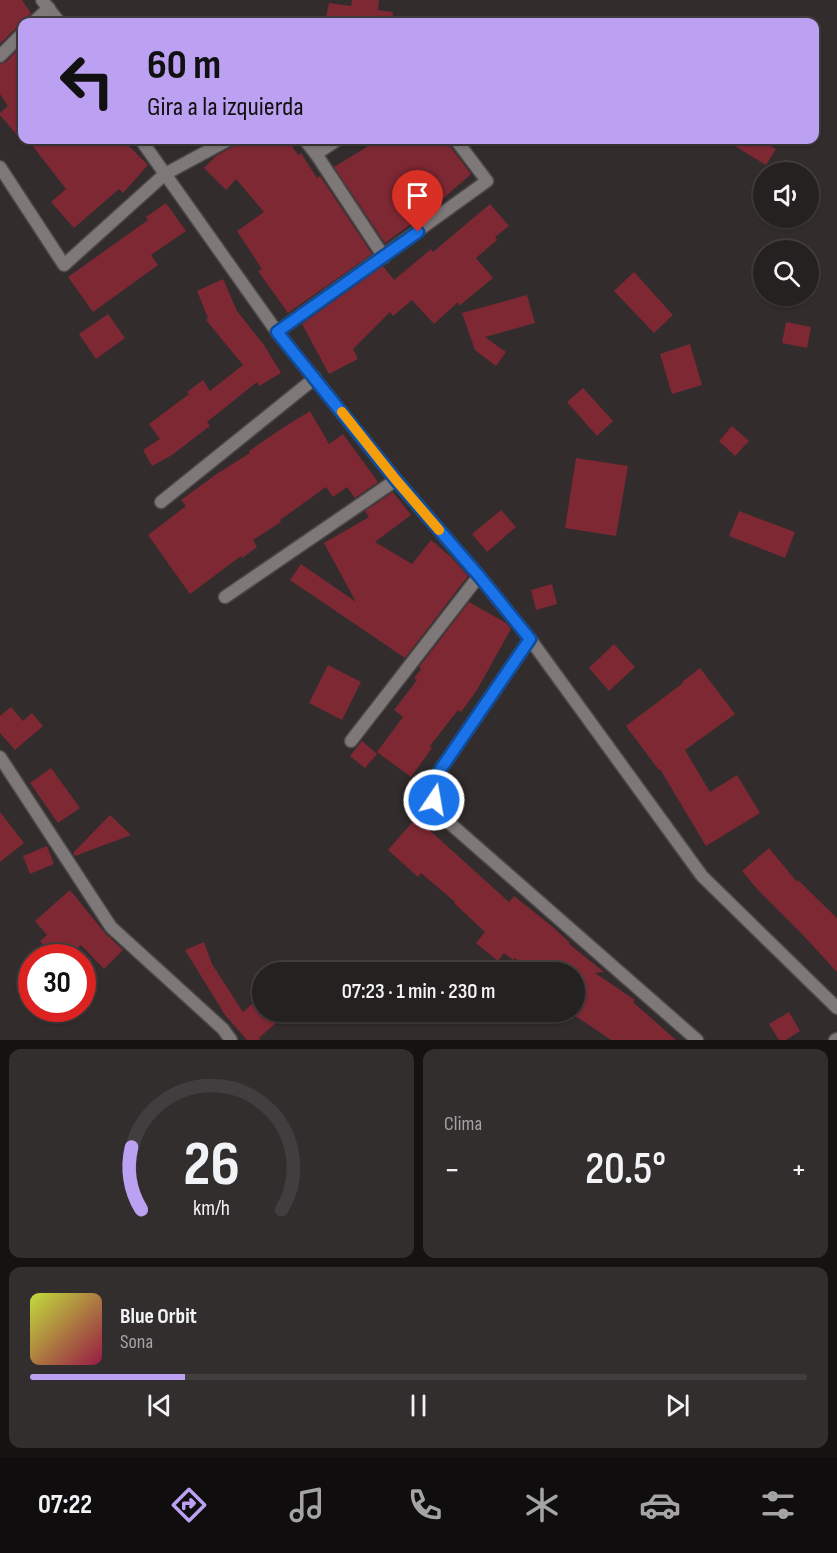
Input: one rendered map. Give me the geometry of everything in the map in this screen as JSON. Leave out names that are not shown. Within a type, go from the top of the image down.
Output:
[{"type":"street","points":[[36,18],[45,4],[56,18]]},
{"type":"street","points":[[0,56],[18,38]]},
{"type":"street","points":[[144,144],[277,332],[396,480],[530,639],[702,876],[837,1008]]},
{"type":"street","points":[[0,167],[64,265],[165,174],[221,144]]},
{"type":"street","points":[[308,144],[384,257]]},
{"type":"street","points":[[316,154],[331,144]]},
{"type":"street","points":[[277,332],[487,182],[459,144]]},
{"type":"street","points":[[161,502],[315,378]]},
{"type":"street","points":[[225,597],[396,480]]},
{"type":"street","points":[[351,741],[479,576]]},
{"type":"street","points":[[530,639],[436,776],[434,800],[446,820],[697,1040]]},
{"type":"street","points":[[0,757],[111,927],[223,1029],[231,1040]]},
{"type":"building","points":[[0,0],[22,0],[31,13],[27,18],[18,18],[18,27],[0,44]]},
{"type":"building","points":[[352,0],[379,0],[378,10],[393,12],[392,18],[326,18],[329,3],[351,6]]},
{"type":"building","points":[[18,49],[18,136],[0,115],[8,106],[0,94],[0,64],[6,62]]},
{"type":"building","points":[[31,144],[127,144],[148,165],[123,193],[119,189],[74,228],[51,202],[66,189]]},
{"type":"building","points":[[235,144],[291,144],[298,155],[301,153],[317,178],[320,176],[372,254],[288,313],[258,271],[262,269],[237,231],[264,212],[236,179],[226,190],[204,168],[216,156]]},
{"type":"building","points":[[371,144],[449,144],[471,174],[430,210],[385,243],[334,167]]},
{"type":"building","points":[[732,144],[767,144],[776,149],[768,162],[761,162]]},
{"type":"building","points":[[166,203],[186,231],[151,255],[158,265],[93,312],[68,277],[148,220],[146,217]]},
{"type":"building","points":[[490,204],[509,226],[495,237],[497,240],[476,258],[493,278],[459,306],[458,302],[434,324],[412,300],[393,316],[390,312],[353,349],[358,359],[329,374],[302,324],[383,266],[394,280],[431,249],[433,252]]},
{"type":"building","points":[[634,272],[673,315],[654,333],[614,291]]},
{"type":"building","points":[[223,279],[237,311],[264,345],[281,373],[259,386],[257,382],[207,422],[210,426],[172,455],[152,466],[143,450],[160,439],[149,424],[189,394],[187,392],[203,380],[210,391],[243,365],[206,320],[208,318],[197,291]]},
{"type":"building","points":[[527,295],[535,323],[485,337],[506,352],[496,366],[475,350],[462,313]]},
{"type":"building","points":[[108,314],[125,338],[96,359],[79,334]]},
{"type":"building","points":[[786,322],[811,327],[807,348],[782,343]]},
{"type":"building","points":[[690,344],[702,385],[672,394],[660,354]]},
{"type":"building","points":[[583,388],[613,421],[597,436],[567,402]]},
{"type":"building","points":[[310,411],[329,444],[343,434],[378,482],[355,498],[347,487],[333,497],[326,487],[280,520],[281,522],[253,540],[257,547],[242,558],[241,556],[190,594],[148,535],[186,506],[181,500]]},
{"type":"building","points":[[732,426],[749,441],[735,456],[719,441]]},
{"type":"building","points":[[576,458],[628,466],[616,536],[565,528]]},
{"type":"building","points":[[393,492],[411,515],[375,542],[412,564],[431,540],[468,576],[405,658],[290,580],[301,564],[356,602],[324,543],[369,517],[365,511]]},
{"type":"building","points":[[501,510],[516,527],[487,552],[472,534]]},
{"type":"building","points":[[739,511],[795,532],[785,558],[729,536]]},
{"type":"building","points":[[552,584],[557,604],[536,610],[531,590]]},
{"type":"building","points":[[469,602],[506,623],[511,629],[477,690],[461,712],[458,710],[430,746],[432,748],[411,777],[377,752],[403,717],[394,710],[417,680],[414,678],[421,669],[419,667]]},
{"type":"building","points":[[614,644],[635,667],[609,691],[589,668]]},
{"type":"building","points":[[328,665],[361,682],[342,720],[309,703]]},
{"type":"building","points":[[700,668],[735,714],[685,750],[710,792],[737,775],[760,813],[706,846],[660,769],[626,726]]},
{"type":"building","points":[[11,707],[23,721],[32,713],[43,726],[15,750],[0,733],[0,716]]},
{"type":"building","points":[[362,741],[377,754],[365,768],[350,756]]},
{"type":"building","points":[[51,768],[80,808],[58,823],[30,783]]},
{"type":"building","points":[[0,812],[24,843],[0,862]]},
{"type":"building","points":[[110,815],[131,835],[75,856],[73,853]]},
{"type":"building","points":[[416,818],[509,902],[514,896],[553,927],[569,944],[604,972],[595,973],[635,1000],[633,1002],[676,1040],[611,1040],[584,1022],[585,962],[519,962],[504,953],[498,961],[476,943],[485,932],[421,873],[418,877],[388,850]]},
{"type":"building","points":[[47,846],[54,864],[30,874],[23,856]]},
{"type":"building","points":[[769,848],[797,882],[798,880],[837,918],[837,972],[742,871]]},
{"type":"building","points":[[70,890],[105,933],[123,950],[104,969],[96,961],[96,944],[43,944],[40,941],[47,935],[35,921]]},
{"type":"building","points":[[204,942],[212,964],[243,1012],[252,1004],[252,1022],[275,1022],[259,1038],[260,1040],[247,1040],[225,1015],[185,950]]},
{"type":"building","points":[[789,1012],[800,1031],[786,1040],[779,1040],[769,1024]]},
{"type":"slow traffic","points":[[342,412],[439,530]]},
{"type":"route","points":[[418,232],[277,332],[396,480],[530,639],[436,776],[434,800]]}]
